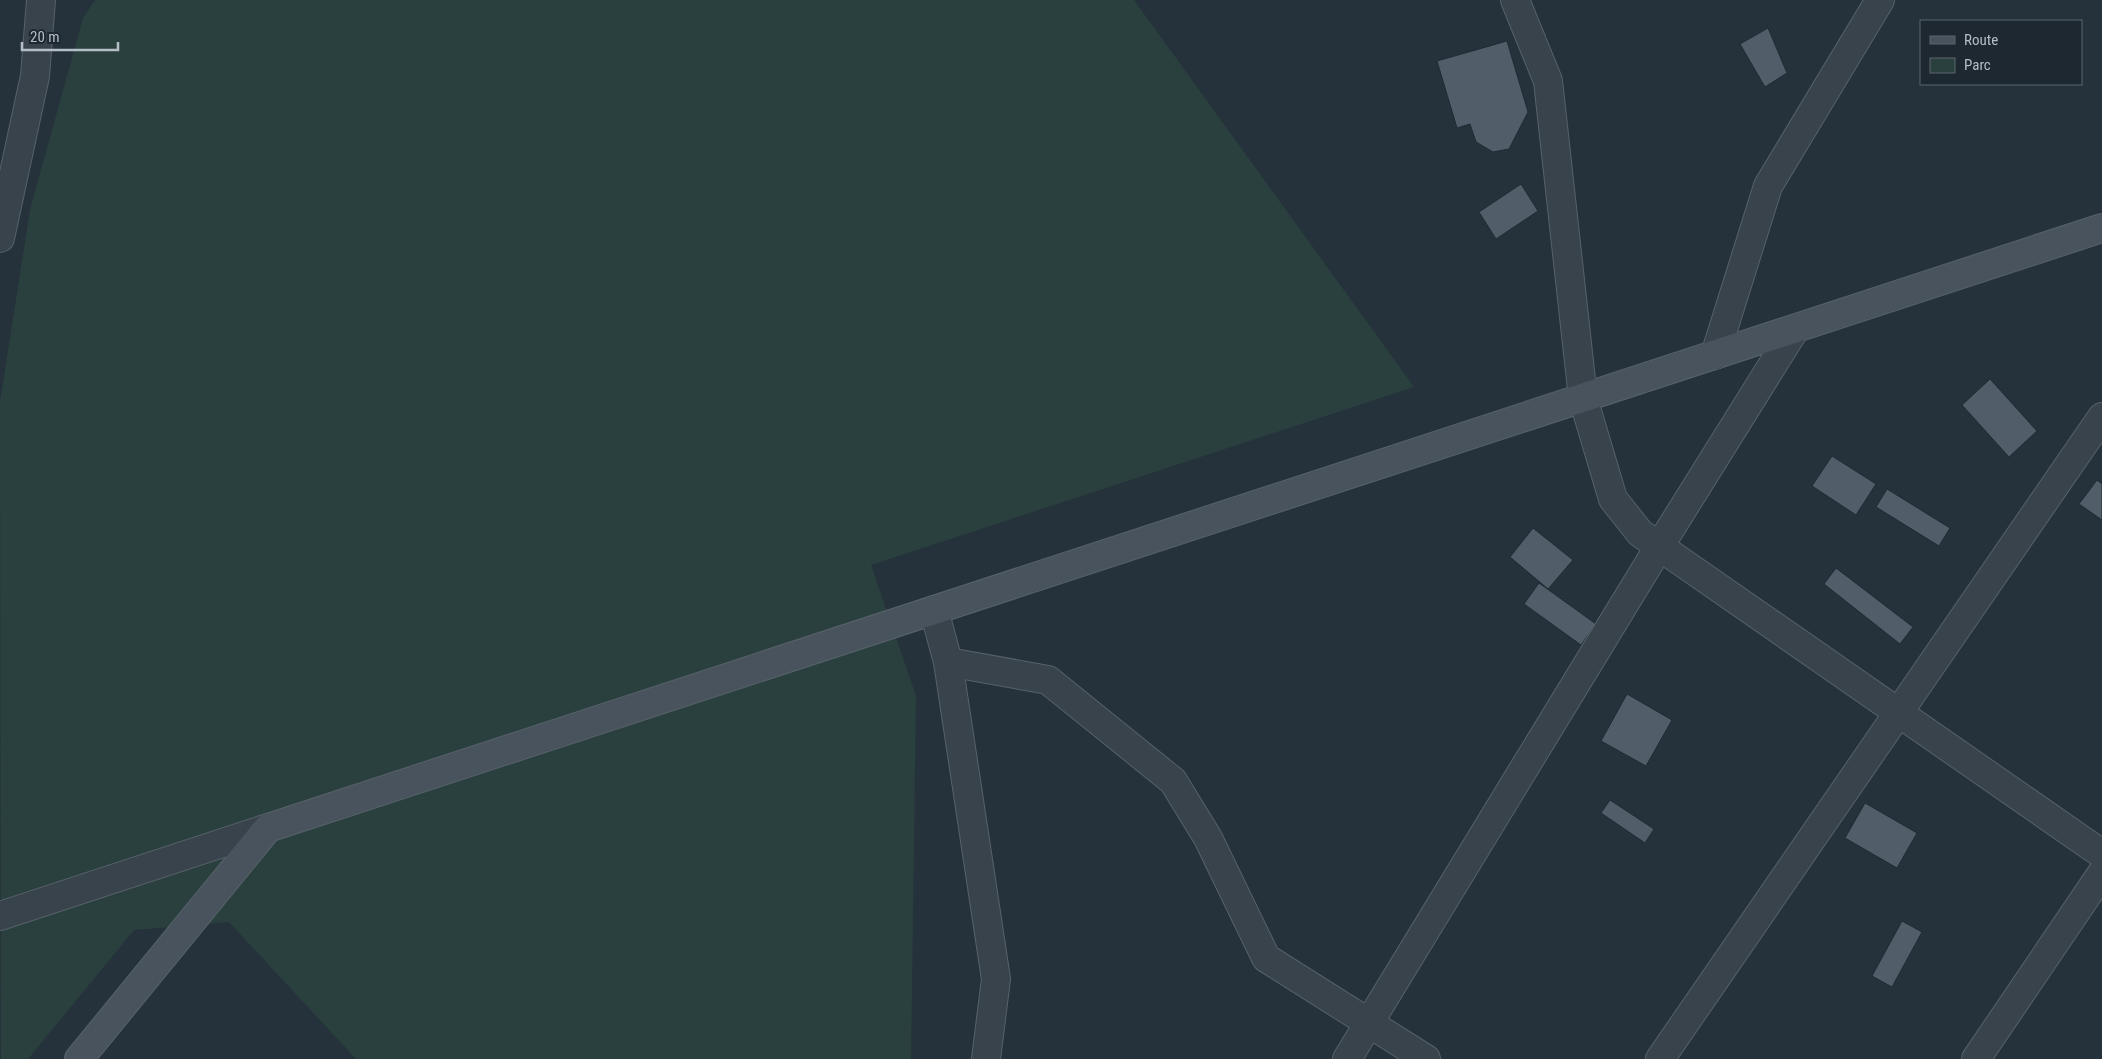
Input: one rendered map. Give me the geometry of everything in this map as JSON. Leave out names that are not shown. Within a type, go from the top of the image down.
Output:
[{"type":"street","points":[[0,238],[35,76],[41,0]]},
{"type":"street","points":[[1515,0],[1548,81],[1583,398],[1613,499],[1640,534],[2102,854]]},
{"type":"street","points":[[1715,355],[1768,186],[1880,0]]},
{"type":"street","points":[[0,916],[2102,228]]},
{"type":"street","points":[[1347,1059],[1659,547],[1795,329]]},
{"type":"street","points":[[1660,1059],[2102,418]]},
{"type":"street","points":[[934,610],[948,662],[996,979],[986,1059]]},
{"type":"street","points":[[948,662],[1048,680],[1173,781],[1208,838],[1266,958],[1426,1059]]},
{"type":"street","points":[[79,1059],[268,828]]},
{"type":"street","points":[[1976,1059],[2102,873]]},
{"type":"green space","points":[[95,0],[1134,0],[1414,387],[871,565],[916,696],[911,1059],[356,1059],[229,922],[134,930],[28,1059],[1,1059],[0,402],[30,210],[83,18]]},
{"type":"building","points":[[1768,28],[1787,73],[1765,87],[1740,44]]},
{"type":"building","points":[[1507,41],[1528,112],[1509,149],[1493,152],[1476,142],[1470,124],[1457,128],[1437,61]]},
{"type":"building","points":[[1521,184],[1538,211],[1496,239],[1479,212]]},
{"type":"building","points":[[1990,379],[2037,431],[2009,457],[1962,405]]},
{"type":"building","points":[[1832,456],[1876,484],[1856,515],[1812,486]]},
{"type":"building","points":[[2097,480],[2102,484],[2102,520],[2079,504]]},
{"type":"building","points":[[1887,489],[1950,528],[1939,546],[1876,507]]},
{"type":"building","points":[[1533,528],[1573,560],[1548,589],[1510,557]]},
{"type":"building","points":[[1836,568],[1913,627],[1900,644],[1824,584]]},
{"type":"building","points":[[1539,583],[1596,624],[1581,645],[1524,604]]},
{"type":"building","points":[[1627,694],[1672,720],[1646,766],[1601,741]]},
{"type":"building","points":[[1610,800],[1654,829],[1645,843],[1601,813]]},
{"type":"building","points":[[1865,803],[1917,833],[1897,868],[1845,838]]},
{"type":"building","points":[[1902,921],[1922,932],[1892,987],[1872,976]]}]
